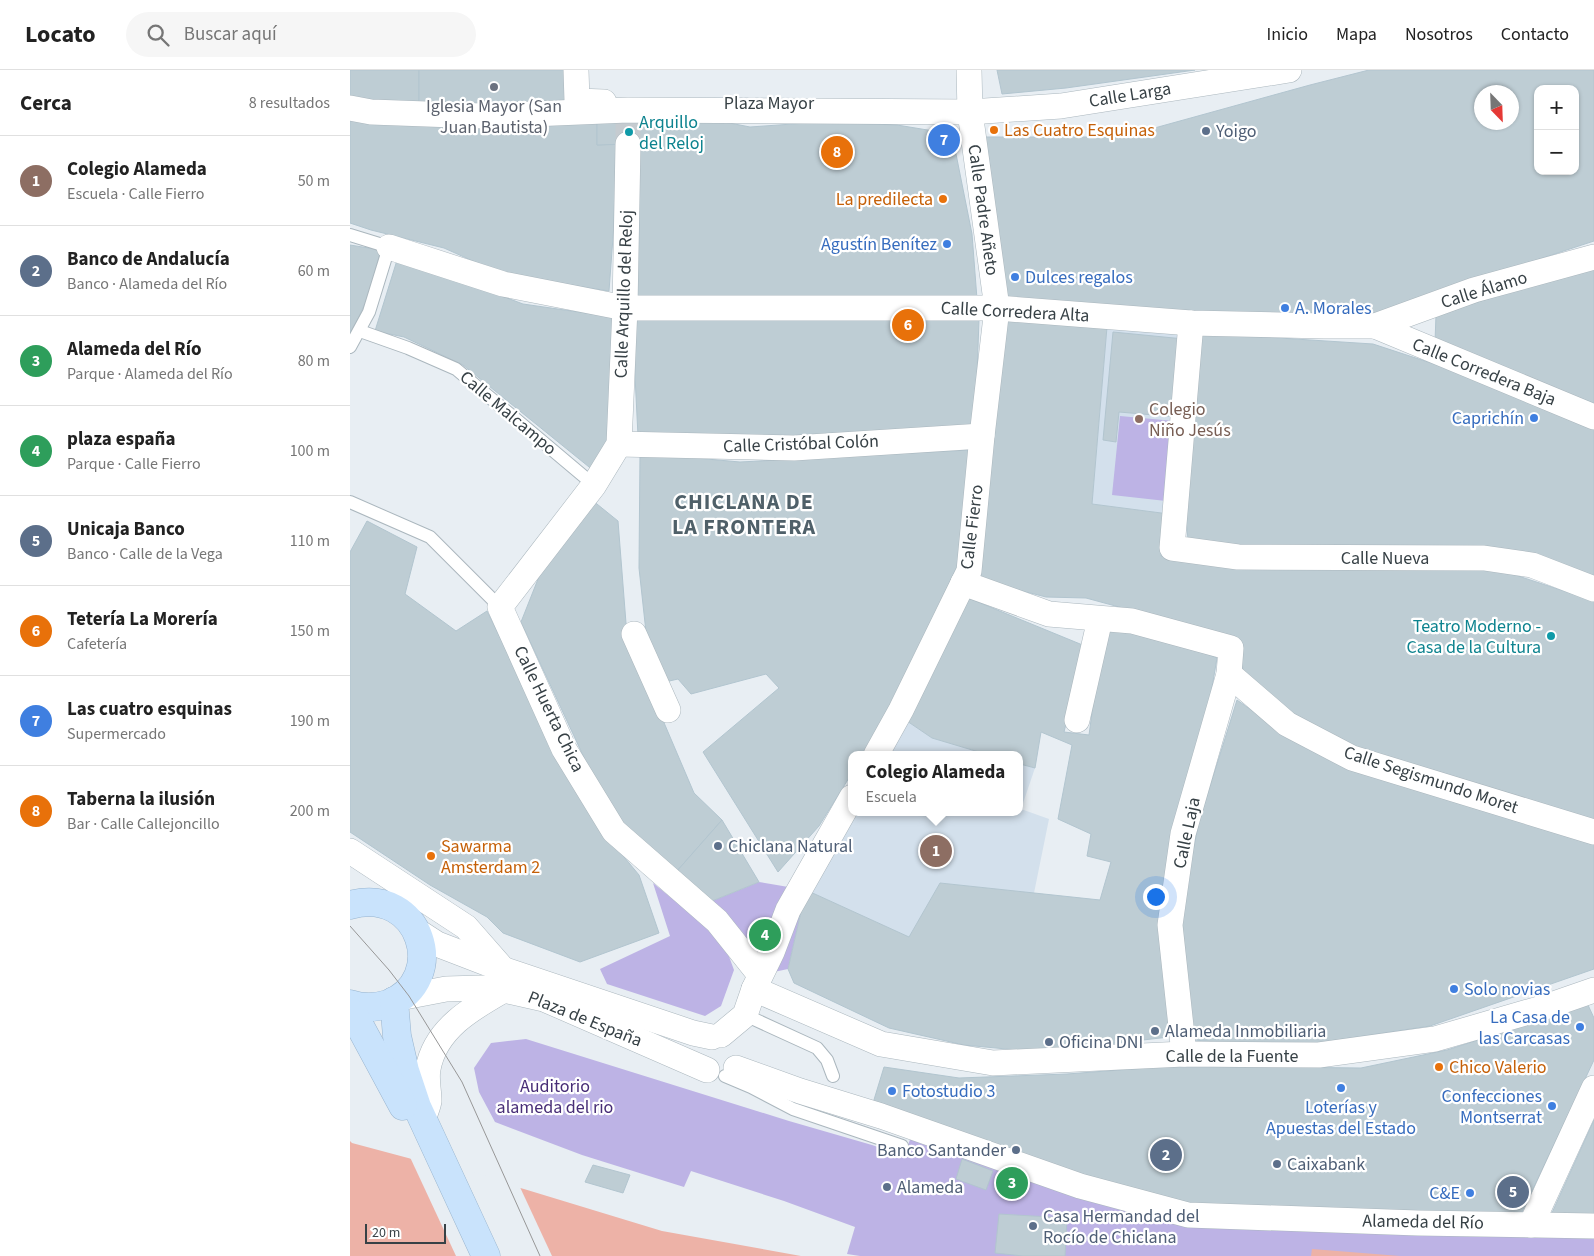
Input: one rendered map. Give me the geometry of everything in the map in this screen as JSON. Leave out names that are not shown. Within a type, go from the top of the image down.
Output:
[{"type":"main road","points":[[350,1004],[366,1008],[381,1006],[397,999],[414,982],[420,970],[422,956],[421,943],[417,931],[399,910],[388,904],[358,899]]},
{"type":"main road","points":[[397,999],[396,1036],[405,1071],[426,1125],[486,1256]]},
{"type":"main road","points":[[350,1012],[355,1017],[406,1112],[426,1125]]},
{"type":"street","name":"Plaza Mayor","points":[[576,70],[577,101],[627,104],[958,103],[958,70]]},
{"type":"street","name":"Calle Padre Añeto","points":[[969,70],[970,112],[997,308]]},
{"type":"street","name":"Calle Larga","points":[[350,108],[372,112],[482,116],[970,112],[1061,106],[1289,70]]},
{"type":"street","name":"Calle Arquillo del Reloj","points":[[619,444],[625,308],[628,144]]},
{"type":"street","name":"Calle Corredera Alta","points":[[389,247],[503,284],[625,308],[997,308],[1191,323],[1274,326],[1375,326]]},
{"type":"street","name":"Calle Álamo","points":[[1375,326],[1474,290],[1594,257]]},
{"type":"street","name":"Calle Fierro","points":[[878,751],[901,710],[970,571],[982,436],[997,308]]},
{"type":"street","name":"Calle Nueva","points":[[1191,323],[1172,548],[1238,557],[1484,558],[1532,565],[1594,589]]},
{"type":"street","name":"Calle Corredera Baja","points":[[1375,326],[1594,417]]},
{"type":"street","name":"Calle Cristóbal Colón","points":[[619,444],[794,448],[982,436]]},
{"type":"street","points":[[500,607],[594,485],[619,444]]},
{"type":"street","points":[[963,583],[1049,614],[1100,619],[1077,720]]},
{"type":"street","name":"Calle Huerta Chica","points":[[500,607],[564,749],[614,831],[717,921],[757,982]]},
{"type":"street","name":"Calle Laja","points":[[1100,619],[1132,620],[1231,648],[1229,674],[1183,834],[1170,925],[1184,1054]]},
{"type":"street","points":[[634,634],[668,710]]},
{"type":"street","name":"Calle Segismundo Moret","points":[[1229,674],[1287,724],[1352,758],[1594,832]]},
{"type":"street","points":[[716,1036],[732,1039],[740,1049],[740,1063],[723,1071],[702,1064],[702,1047],[716,1036],[745,1015],[788,910],[848,804]]},
{"type":"street","points":[[350,851],[466,927],[503,980],[474,1007],[457,1019],[434,1051],[428,1068],[429,1101],[426,1125]]},
{"type":"street","name":"Plaza de España","points":[[417,931],[503,980],[544,999],[723,1071]]},
{"type":"street","name":"Plaza de España","points":[[397,999],[446,989],[481,988],[503,980],[694,1033],[716,1036]]},
{"type":"street","name":"Calle de la Fuente","points":[[757,982],[880,1044],[993,1063],[1184,1054],[1319,1056],[1435,1039],[1542,1008],[1594,990]]},
{"type":"street","name":"Alameda del Río","points":[[723,1071],[800,1091],[881,1116],[1080,1186],[1188,1214],[1594,1226]]},
{"type":"street","points":[[1531,1225],[1594,1088]]},
{"type":"lane","points":[[350,235],[389,247],[376,293],[360,331],[350,347]]},
{"type":"lane","name":"Calle Malcampo","points":[[360,331],[408,348],[456,369],[594,485]]},
{"type":"lane","points":[[350,502],[430,538],[500,607]]},
{"type":"lane","points":[[745,1015],[816,1048],[828,1060],[833,1076]]},
{"type":"lane","points":[[723,1071],[794,1110],[902,1146]]},
{"type":"shaded area","name":"Colegio Niño Jesús","points":[[1107,327],[1188,335],[1169,514],[1092,504]]},
{"type":"shaded area","points":[[907,721],[932,738],[976,751],[888,751]]},
{"type":"shaded area","points":[[1023,765],[1035,768],[1023,803]]},
{"type":"shaded area","points":[[1023,810],[1049,819],[1034,893],[940,883],[909,937],[806,890],[850,816],[1023,816]]},
{"type":"shaded area","points":[[350,1141],[524,1189],[662,1231],[801,1256],[350,1256]]},
{"type":"shaded area","points":[[1312,1249],[1400,1256],[1311,1256]]},
{"type":"green space","points":[[1120,416],[1174,421],[1166,501],[1112,495]]},
{"type":"green space","points":[[759,882],[806,890],[788,969],[760,975],[712,901]]},
{"type":"green space","points":[[653,883],[711,930],[727,951],[734,970],[721,1006],[705,1016],[607,984],[600,969],[670,936]]},
{"type":"green space","name":"Auditorio alameda del rio","points":[[526,1039],[904,1156],[912,1134],[1594,1226],[1594,1256],[860,1256],[847,1254],[855,1227],[784,1201],[691,1171],[684,1187],[582,1155],[495,1122],[479,1092],[474,1068],[491,1043]]},
{"type":"pier","points":[[409,1155],[519,1185],[552,1256],[456,1256]]},
{"type":"building","points":[[350,70],[419,70],[419,107],[350,100]]},
{"type":"building","name":"Iglesia Mayor (San Juan Bautista)","points":[[419,70],[568,70],[568,105],[419,107]]},
{"type":"building","points":[[997,70],[1195,70],[1066,88],[1002,94]]},
{"type":"building","points":[[1369,70],[1594,70],[1594,241],[1518,266],[1408,308],[1344,317],[1248,317],[1007,299],[981,137],[1122,137]]},
{"type":"building","points":[[350,116],[597,120],[597,145],[616,144],[614,224],[609,291],[502,274],[444,248],[350,223]]},
{"type":"building","points":[[661,119],[714,120],[750,127],[821,122],[897,125],[952,134],[972,234],[977,299],[635,297],[638,144],[662,143]]},
{"type":"building","name":"Arquillo del Reloj","points":[[661,119],[662,143],[597,145],[597,120]]},
{"type":"building","points":[[350,245],[381,250],[368,297],[350,336]]},
{"type":"building","points":[[398,257],[523,304],[613,317],[610,439],[594,471],[463,365],[404,337],[375,331]]},
{"type":"building","points":[[1594,266],[1594,403],[1435,342],[1436,315]]},
{"type":"building","points":[[632,315],[979,320],[975,428],[780,439],[638,436]]},
{"type":"building","points":[[998,320],[1107,327],[1092,504],[1169,514],[1161,556],[1236,568],[1491,567],[1594,601],[1594,824],[1380,761],[1304,724],[1243,673],[1241,640],[1086,598],[1046,597],[980,580]]},
{"type":"building","points":[[1113,332],[1184,339],[1177,417],[1119,412],[1116,442],[1103,440]]},
{"type":"building","points":[[1201,333],[1373,344],[1501,386],[1594,427],[1594,579],[1239,550],[1188,539],[1183,490]]},
{"type":"building","points":[[971,450],[961,558],[883,724],[866,751],[848,751],[848,779],[819,826],[778,872],[703,752],[779,688],[766,674],[691,694],[678,679],[665,682],[646,632],[639,568],[640,453],[740,462]]},
{"type":"building","points":[[592,500],[618,521],[627,636],[694,793],[722,820],[677,871],[621,824],[594,779],[521,622],[544,564]]},
{"type":"building","points":[[367,521],[417,547],[405,594],[456,631],[487,611],[572,783],[600,828],[639,875],[659,933],[580,962],[503,933],[487,917],[430,885],[350,832],[350,552]]},
{"type":"building","points":[[968,598],[1085,646],[1064,732],[1089,735],[1103,631],[1156,631],[1217,658],[1202,746],[1163,909],[1169,1037],[1038,1052],[964,1045],[889,1028],[794,983],[788,969],[806,890],[909,937],[940,883],[1100,900],[1111,862],[1087,856],[1091,834],[1058,819],[1072,745],[1041,732],[1035,768],[1023,765],[1023,751],[976,751],[932,738],[907,721]]},
{"type":"building","points":[[1237,700],[1268,722],[1594,836],[1594,969],[1430,1026],[1283,1048],[1194,1040],[1178,926],[1199,822]]},
{"type":"building","name":"Chiclana Natural","points":[[722,820],[759,882],[712,901],[677,871]]},
{"type":"building","points":[[1588,1005],[1594,1018],[1594,1060],[1521,1214],[1195,1206],[1083,1177],[873,1103],[884,1067],[959,1078],[1067,1074],[1172,1066],[1361,1068],[1447,1050]]},
{"type":"building","points":[[1594,1120],[1594,1216],[1551,1215]]},
{"type":"building","points":[[962,1159],[993,1171],[986,1190],[956,1179]]},
{"type":"building","points":[[593,1165],[630,1175],[623,1193],[585,1182]]},
{"type":"building","points":[[999,1214],[1067,1218],[1065,1256],[1023,1256],[995,1253]]},
{"type":"tunnel","points":[[628,119],[628,144]]},
{"type":"tram line","points":[[350,926],[409,996],[462,1082],[540,1256]]},
{"type":"place","name":"Iglesia Mayor (San Juan Bautista)","points":[[494,87]]},
{"type":"place","name":"Las Cuatro Esquinas","points":[[994,130]]},
{"type":"place","name":"Yoigo","points":[[1206,131]]},
{"type":"place","name":"Arquillo del Reloj","points":[[629,132]]},
{"type":"place","name":"Las cuatro esquinas","points":[[944,140]]},
{"type":"place","name":"Taberna la ilusión","points":[[837,152]]},
{"type":"place","name":"La predilecta","points":[[943,199]]},
{"type":"place","name":"Agustín Benítez","points":[[947,244]]},
{"type":"place","name":"Dulces regalos","points":[[1015,277]]},
{"type":"place","name":"A. Morales","points":[[1285,308]]},
{"type":"place","name":"Tetería La Morería","points":[[908,325]]},
{"type":"place","name":"Caprichín","points":[[1534,418]]},
{"type":"place","name":"Colegio Niño Jesús","points":[[1139,419]]},
{"type":"place","name":"Teatro Moderno - Casa de la Cultura","points":[[1551,636]]},
{"type":"place","name":"Chiclana Natural","points":[[718,846]]},
{"type":"place","name":"Colegio Alameda","points":[[936,851]]},
{"type":"place","name":"Sawarma Amsterdam 2","points":[[431,856]]},
{"type":"place","name":"plaza españa","points":[[765,935]]},
{"type":"place","name":"Solo novias","points":[[1454,989]]},
{"type":"place","name":"La Casa de las Carcasas","points":[[1580,1027]]},
{"type":"place","name":"Alameda Inmobiliaria","points":[[1155,1031]]},
{"type":"place","name":"Oficina DNI","points":[[1049,1042]]},
{"type":"place","name":"Chico Valerio","points":[[1439,1067]]},
{"type":"place","name":"Loterías y Apuestas del Estado","points":[[1341,1088]]},
{"type":"place","name":"Fotostudio 3","points":[[892,1091]]},
{"type":"place","name":"Confecciones Montserrat","points":[[1552,1106]]},
{"type":"place","name":"Banco Santander","points":[[1016,1150]]},
{"type":"place","name":"Banco de Andalucía","points":[[1166,1155]]},
{"type":"place","name":"Caixabank","points":[[1277,1164]]},
{"type":"place","name":"Alameda del Río","points":[[1012,1183]]},
{"type":"place","name":"Alameda","points":[[887,1187]]},
{"type":"place","name":"Unicaja Banco","points":[[1513,1192]]},
{"type":"place","name":"C&E","points":[[1470,1193]]},
{"type":"place","name":"Casa Hermandad del Rocío de Chiclana","points":[[1033,1226]]},
{"type":"district","name":"CHICLANA DE LA FRONTERA","points":[[744,515]]}]
